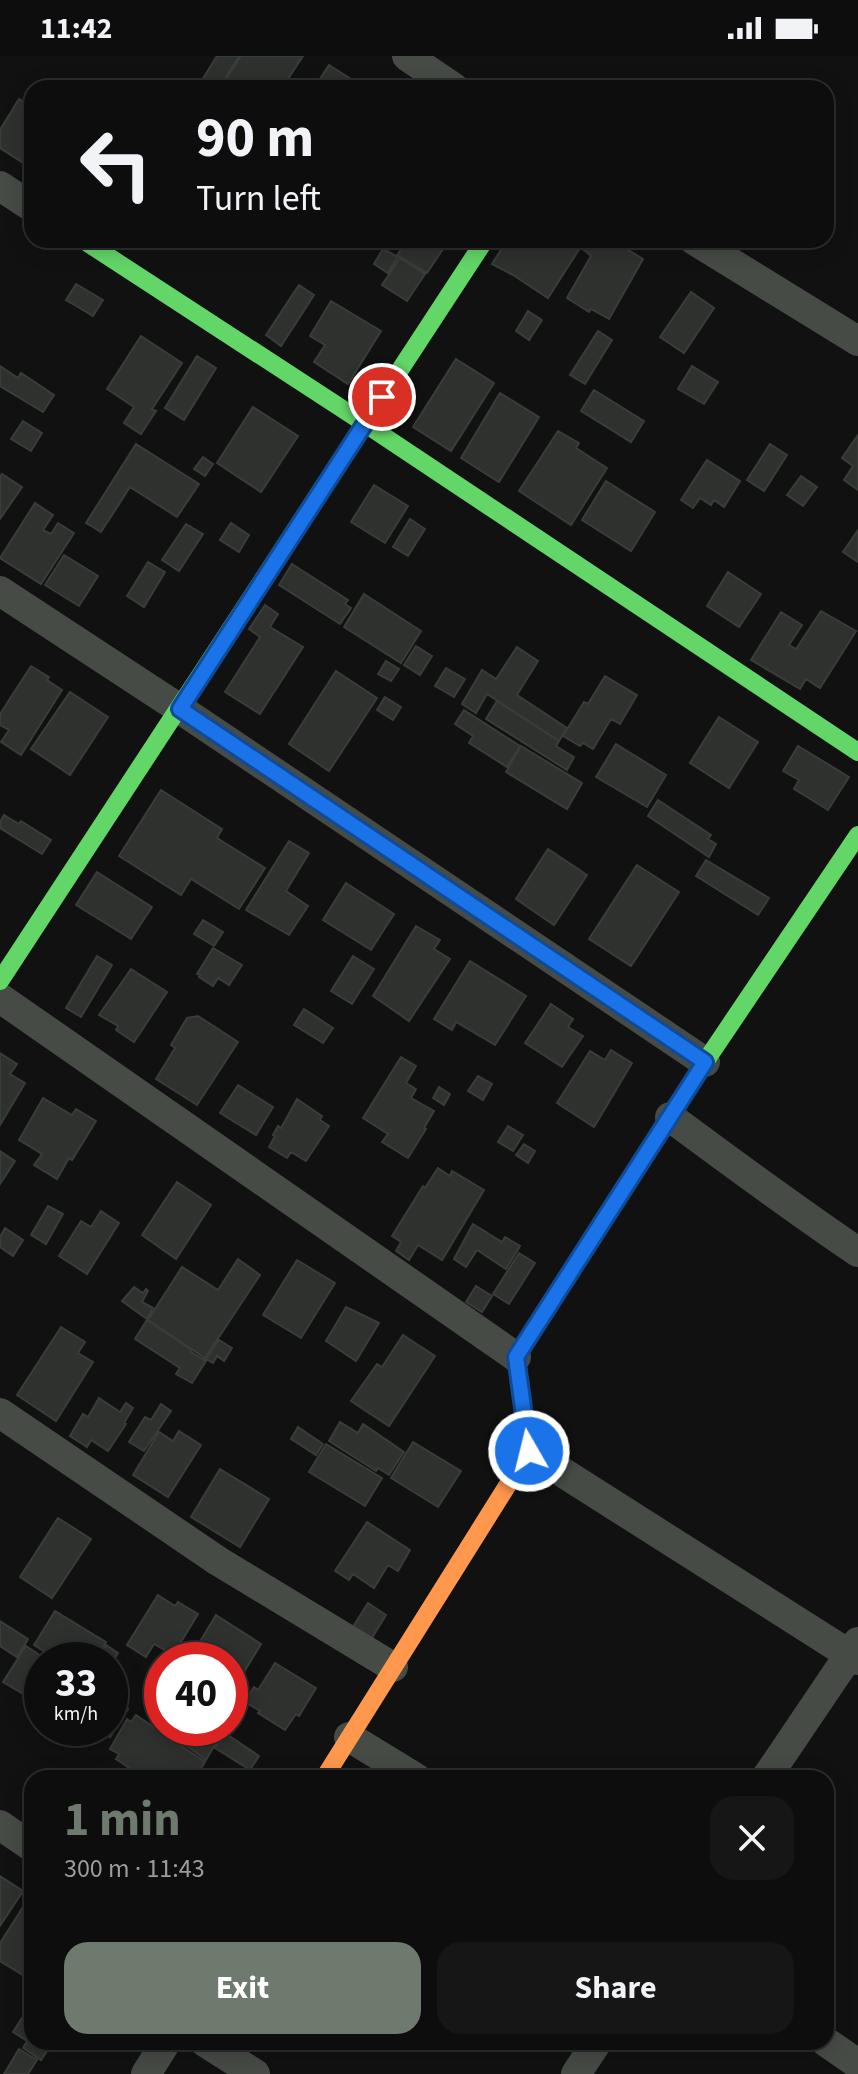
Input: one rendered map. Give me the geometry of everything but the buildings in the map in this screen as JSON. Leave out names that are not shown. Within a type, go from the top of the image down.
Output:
[{"type":"street","points":[[407,56],[442,80]]},
{"type":"street","points":[[0,186],[24,202]]},
{"type":"street","points":[[95,248],[858,752]]},
{"type":"street","points":[[0,981],[480,248]]},
{"type":"street","points":[[707,248],[858,341]]},
{"type":"street","points":[[0,591],[705,1062]]},
{"type":"street","points":[[329,1770],[529,1451],[516,1357],[705,1062],[858,835]]},
{"type":"street","points":[[0,998],[516,1357]]},
{"type":"street","points":[[670,1117],[792,1208],[858,1252]]},
{"type":"street","points":[[0,1413],[218,1561],[393,1667]]},
{"type":"street","points":[[529,1451],[855,1652],[772,1770]]},
{"type":"street","points":[[349,1737],[403,1770]]},
{"type":"street","points":[[0,1825],[24,1842]]},
{"type":"street","points":[[834,2048],[858,2064]]},
{"type":"street","points":[[146,2074],[161,2050]]},
{"type":"street","points":[[218,2050],[255,2074]]},
{"type":"street","points":[[576,2074],[592,2050]]},
{"type":"traffic: fast","points":[[95,248],[858,752]]},
{"type":"traffic: fast","points":[[0,981],[480,248]]},
{"type":"traffic: fast","points":[[522,1348],[705,1062],[858,835]]},
{"type":"traffic: slow","points":[[329,1770],[529,1451],[516,1357],[522,1348]]},
{"type":"route","points":[[382,397],[180,709],[705,1062],[516,1357],[529,1451]]}]
